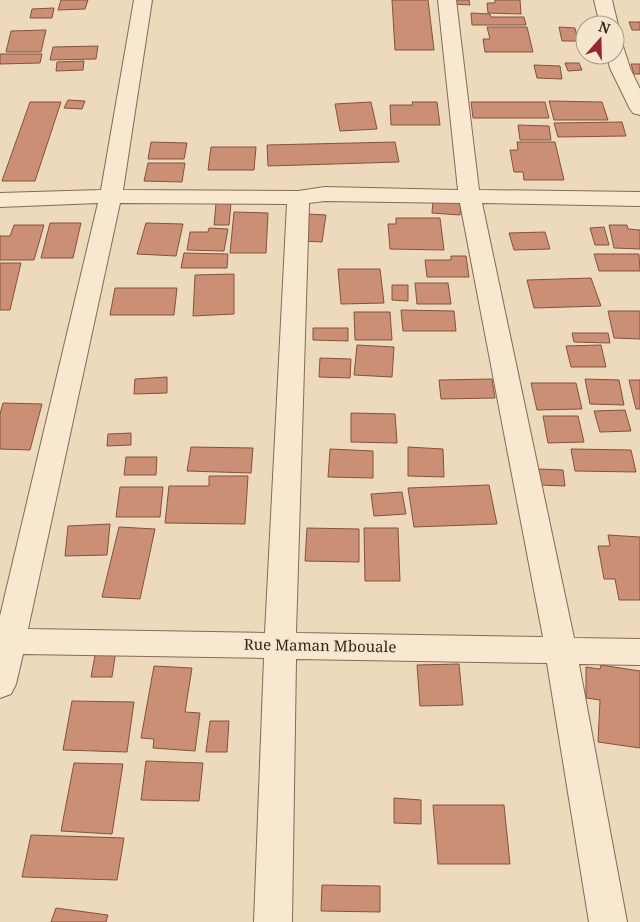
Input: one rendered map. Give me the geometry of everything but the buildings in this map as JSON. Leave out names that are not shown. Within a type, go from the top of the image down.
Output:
[{"type":"street","points":[[0,684],[4,641],[111,196],[143,0]]},
{"type":"street","points":[[447,0],[469,195],[561,651],[608,922]]},
{"type":"street","points":[[603,0],[607,15]]},
{"type":"street","points":[[619,65],[640,109]]},
{"type":"street","points":[[0,200],[111,196],[298,198],[325,194],[640,199]]},
{"type":"street","points":[[273,922],[280,646],[298,198]]},
{"type":"street","name":"Rue Maman Mbouale","points":[[4,641],[640,652]]}]
